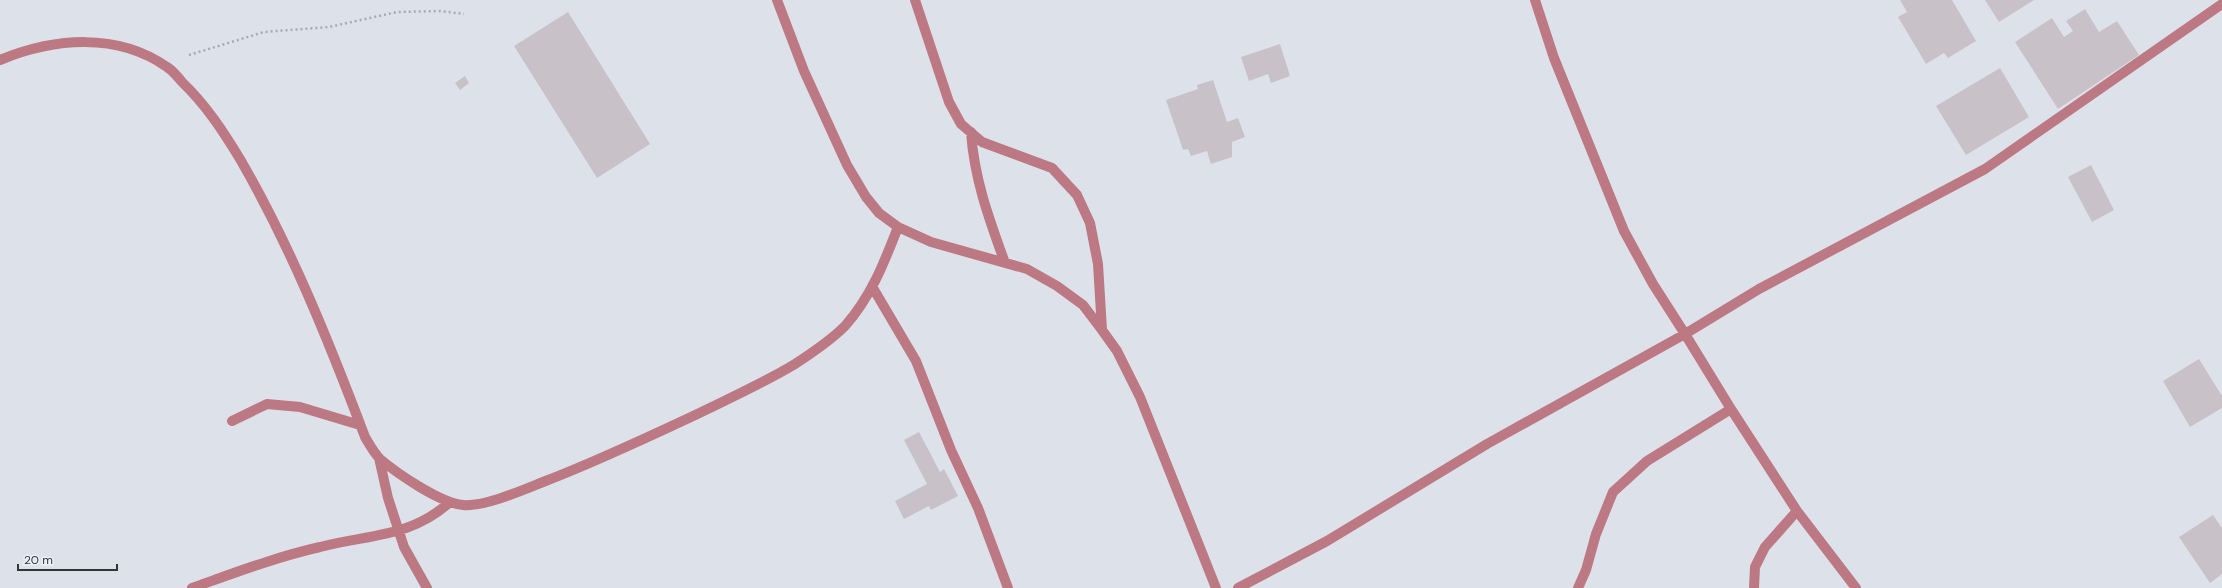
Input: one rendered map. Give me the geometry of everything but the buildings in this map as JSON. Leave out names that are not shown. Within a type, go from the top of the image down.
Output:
[{"type":"street","points":[[776,0],[804,71],[847,165],[866,197],[879,213],[898,227],[931,242],[1027,269],[1058,286],[1083,305],[1102,330],[1117,351],[1140,397],[1216,588]]},
{"type":"street","points":[[915,0],[949,102],[961,124],[982,142],[1052,168],[1077,195],[1090,223],[1098,264],[1102,330]]},
{"type":"street","points":[[1535,0],[1554,58],[1624,231],[1653,284],[1730,409],[1797,511],[1856,588]]},
{"type":"street","points":[[1238,588],[1327,541],[1486,444],[1685,334],[1759,289],[1985,169],[2222,4]]},
{"type":"street","points":[[0,60],[26,50],[70,42],[117,44],[129,48],[164,66],[201,101],[213,117],[264,202],[306,291],[365,437],[379,458],[403,475],[450,502],[470,506],[510,495],[592,463],[756,386],[826,343],[844,326],[873,288],[898,227]]},
{"type":"street","points":[[971,132],[973,158],[978,185],[1005,263]]},
{"type":"street","points":[[873,288],[916,361],[951,450],[978,508],[1008,588]]},
{"type":"street","points":[[232,421],[267,404],[300,407],[360,424]]},
{"type":"street","points":[[1578,588],[1586,570],[1596,534],[1613,492],[1647,461],[1730,409]]},
{"type":"street","points":[[379,458],[388,498],[398,532],[404,547],[427,588]]},
{"type":"street","points":[[192,588],[319,547],[398,532],[427,520],[450,502]]},
{"type":"street","points":[[1754,588],[1755,567],[1765,547],[1797,511]]},
{"type":"path","points":[[164,66],[223,43],[264,32],[329,28],[397,12],[440,11],[464,14]]}]
